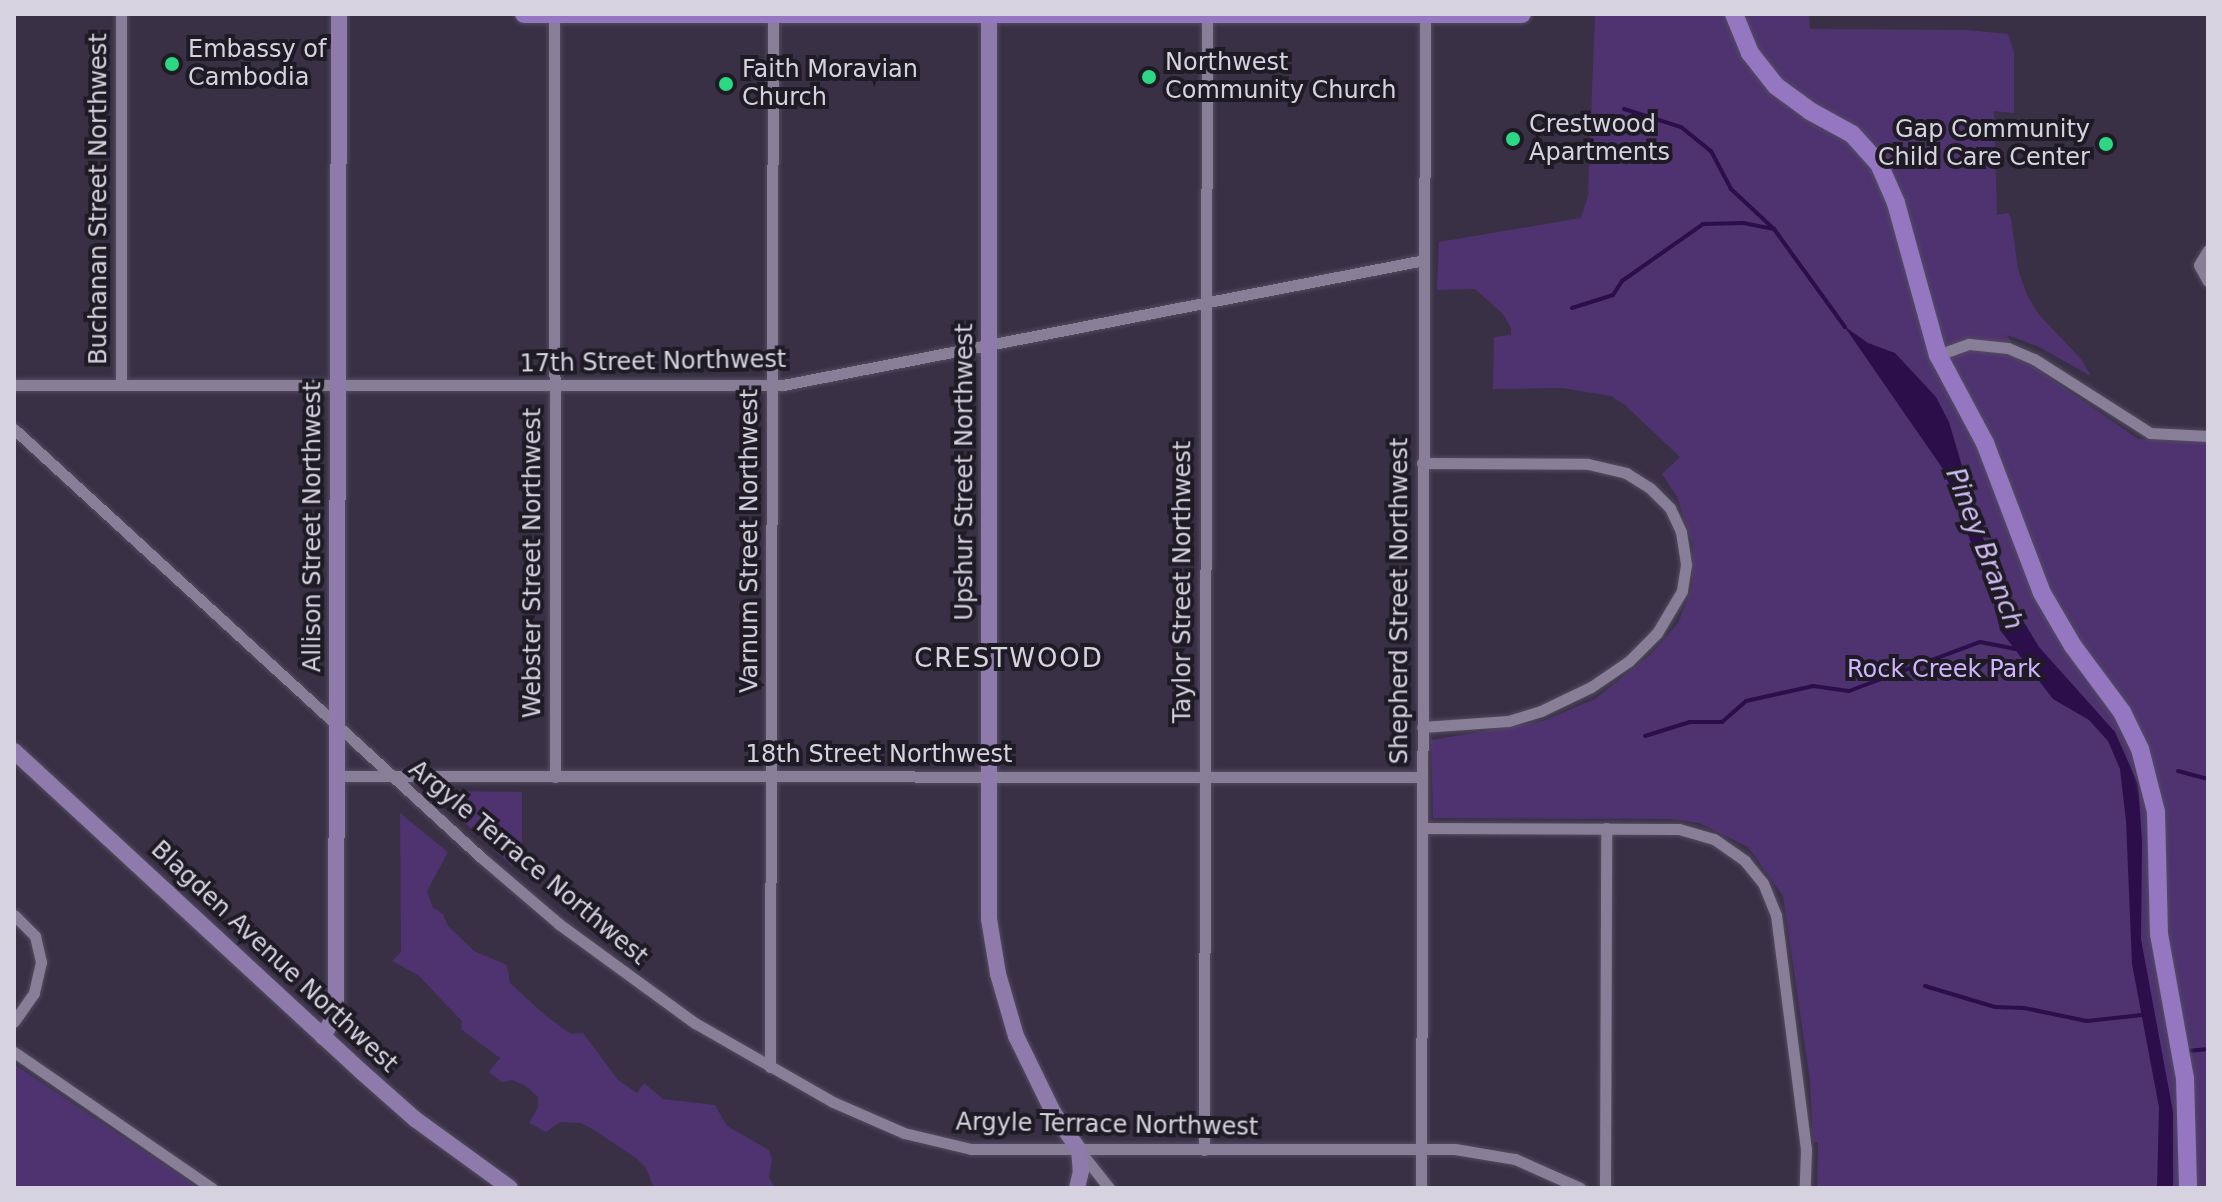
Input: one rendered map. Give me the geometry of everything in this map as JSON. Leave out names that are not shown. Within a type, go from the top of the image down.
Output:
[{"type":"main road","points":[[524,14],[1522,14]]},
{"type":"main road","points":[[1734,14],[1750,53],[1776,86],[1810,111],[1852,134],[1879,164],[1896,203],[1938,355],[1985,443],[2042,593],[2073,646],[2127,720],[2147,770],[2157,825],[2159,934],[2187,1095],[2188,1188]]},
{"type":"street","name":"Buchanan Street Northwest","points":[[121,14],[121,385]]},
{"type":"street","name":"Allison Street Northwest","points":[[323,1037],[336,1013],[339,14]]},
{"type":"street","name":"Webster Street Northwest","points":[[554,14],[555,777]]},
{"type":"street","name":"Varnum Street Northwest","points":[[770,1067],[773,14]]},
{"type":"street","name":"Upshur Street Northwest","points":[[989,15],[989,919],[999,981],[1026,1059],[1053,1112],[1109,1188]]},
{"type":"street","name":"Taylor Street Northwest","points":[[1204,1150],[1207,15]]},
{"type":"street","name":"Shepherd Street Northwest","points":[[1421,1188],[1425,15]]},
{"type":"street","points":[[2208,250],[2199,265],[2208,281]]},
{"type":"street","name":"17th Street Northwest","points":[[14,385],[772,385],[1424,260]]},
{"type":"street","points":[[1938,355],[1969,344],[2008,348],[2034,359],[2150,433],[2208,436]]},
{"type":"street","name":"Argyle Terrace Northwest","points":[[14,429],[504,877],[618,970],[695,1023],[833,1102],[927,1140],[976,1149],[1421,1149],[1502,1156],[1534,1166],[1580,1188]]},
{"type":"street","points":[[1422,463],[1588,464],[1626,473],[1650,488],[1670,508],[1681,532],[1686,565],[1678,600],[1657,633],[1629,661],[1591,687],[1541,711],[1508,721],[1422,727]]},
{"type":"street","name":"Blagden Avenue Northwest","points":[[14,751],[415,1119],[510,1188]]},
{"type":"street","name":"18th Street Northwest","points":[[336,776],[1422,777]]},
{"type":"street","points":[[1422,828],[1692,831],[1714,839],[1741,857],[1763,883],[1776,915],[1806,1150],[1805,1188]]},
{"type":"street","points":[[1605,1188],[1606,828]]},
{"type":"street","points":[[14,915],[35,936],[41,962],[37,985],[14,1022]]},
{"type":"street","points":[[14,1052],[212,1188]]},
{"type":"street","points":[[1077,1188],[1081,1171],[1079,1150]]},
{"type":"green space","name":"Rock Creek Park","points":[[1595,14],[1809,14],[1810,29],[1967,30],[2008,34],[2014,52],[2014,113],[1994,111],[1997,215],[2008,213],[2011,218],[2018,269],[2027,295],[2040,316],[2081,359],[2091,376],[2037,346],[2007,335],[2020,357],[2138,439],[2208,442],[2208,1188],[1817,1188],[1818,1143],[1813,1141],[1810,1081],[1783,896],[1748,847],[1699,823],[1670,819],[1433,818],[1431,740],[1543,721],[1595,699],[1651,654],[1678,623],[1692,587],[1693,545],[1677,497],[1662,474],[1680,457],[1625,405],[1611,396],[1562,388],[1493,389],[1494,337],[1511,335],[1511,328],[1503,314],[1475,289],[1437,290],[1439,242],[1581,218],[1588,196]]},
{"type":"green space","points":[[430,791],[522,792],[522,851],[512,866]]},
{"type":"green space","points":[[400,813],[448,852],[427,891],[433,908],[443,914],[448,926],[474,951],[507,965],[510,983],[571,1034],[583,1033],[618,1080],[637,1093],[644,1083],[663,1099],[715,1105],[727,1126],[769,1150],[772,1160],[769,1177],[774,1188],[653,1186],[646,1168],[636,1158],[591,1128],[580,1123],[560,1122],[546,1132],[529,1123],[538,1107],[538,1097],[526,1086],[512,1080],[502,1082],[489,1072],[500,1058],[461,1029],[462,1021],[418,975],[392,961],[401,952]]},
{"type":"green space","points":[[14,1064],[166,1166],[198,1188],[14,1188]]},
{"type":"water","points":[[1844,326],[1868,343],[1895,353],[1936,397],[1949,422],[1993,571],[2039,647],[2115,732],[2138,784],[2142,841],[2141,939],[2173,1112],[2173,1188],[2157,1188],[2159,1107],[2132,964],[2126,821],[2120,769],[2108,741],[2089,720],[2053,699],[2000,630],[1994,603],[1943,469]]},
{"type":"waterway","name":"Piney Branch","points":[[1624,109],[1681,127],[1711,151],[1731,189],[1774,229],[1845,327]]},
{"type":"waterway","points":[[1572,308],[1613,295],[1622,281],[1703,224],[1743,223],[1774,229]]},
{"type":"waterway","points":[[1645,736],[1690,722],[1722,722],[1746,701],[1813,686],[1849,691],[1980,642],[2017,649]]},
{"type":"waterway","points":[[2178,771],[2208,779]]},
{"type":"waterway","points":[[1925,986],[1995,1007],[2024,1008],[2087,1021],[2142,1015]]},
{"type":"waterway","points":[[2188,1051],[2208,1049]]},
{"type":"place","name":"Embassy of Cambodia","points":[[172,64]]},
{"type":"place","name":"Northwest Community Church","points":[[1149,77]]},
{"type":"place","name":"Faith Moravian Church","points":[[726,84]]},
{"type":"place","name":"Crestwood Apartments","points":[[1513,139]]},
{"type":"place","name":"Gap Community Child Care Center","points":[[2106,144]]},
{"type":"district","name":"CRESTWOOD","points":[[1009,659]]}]
